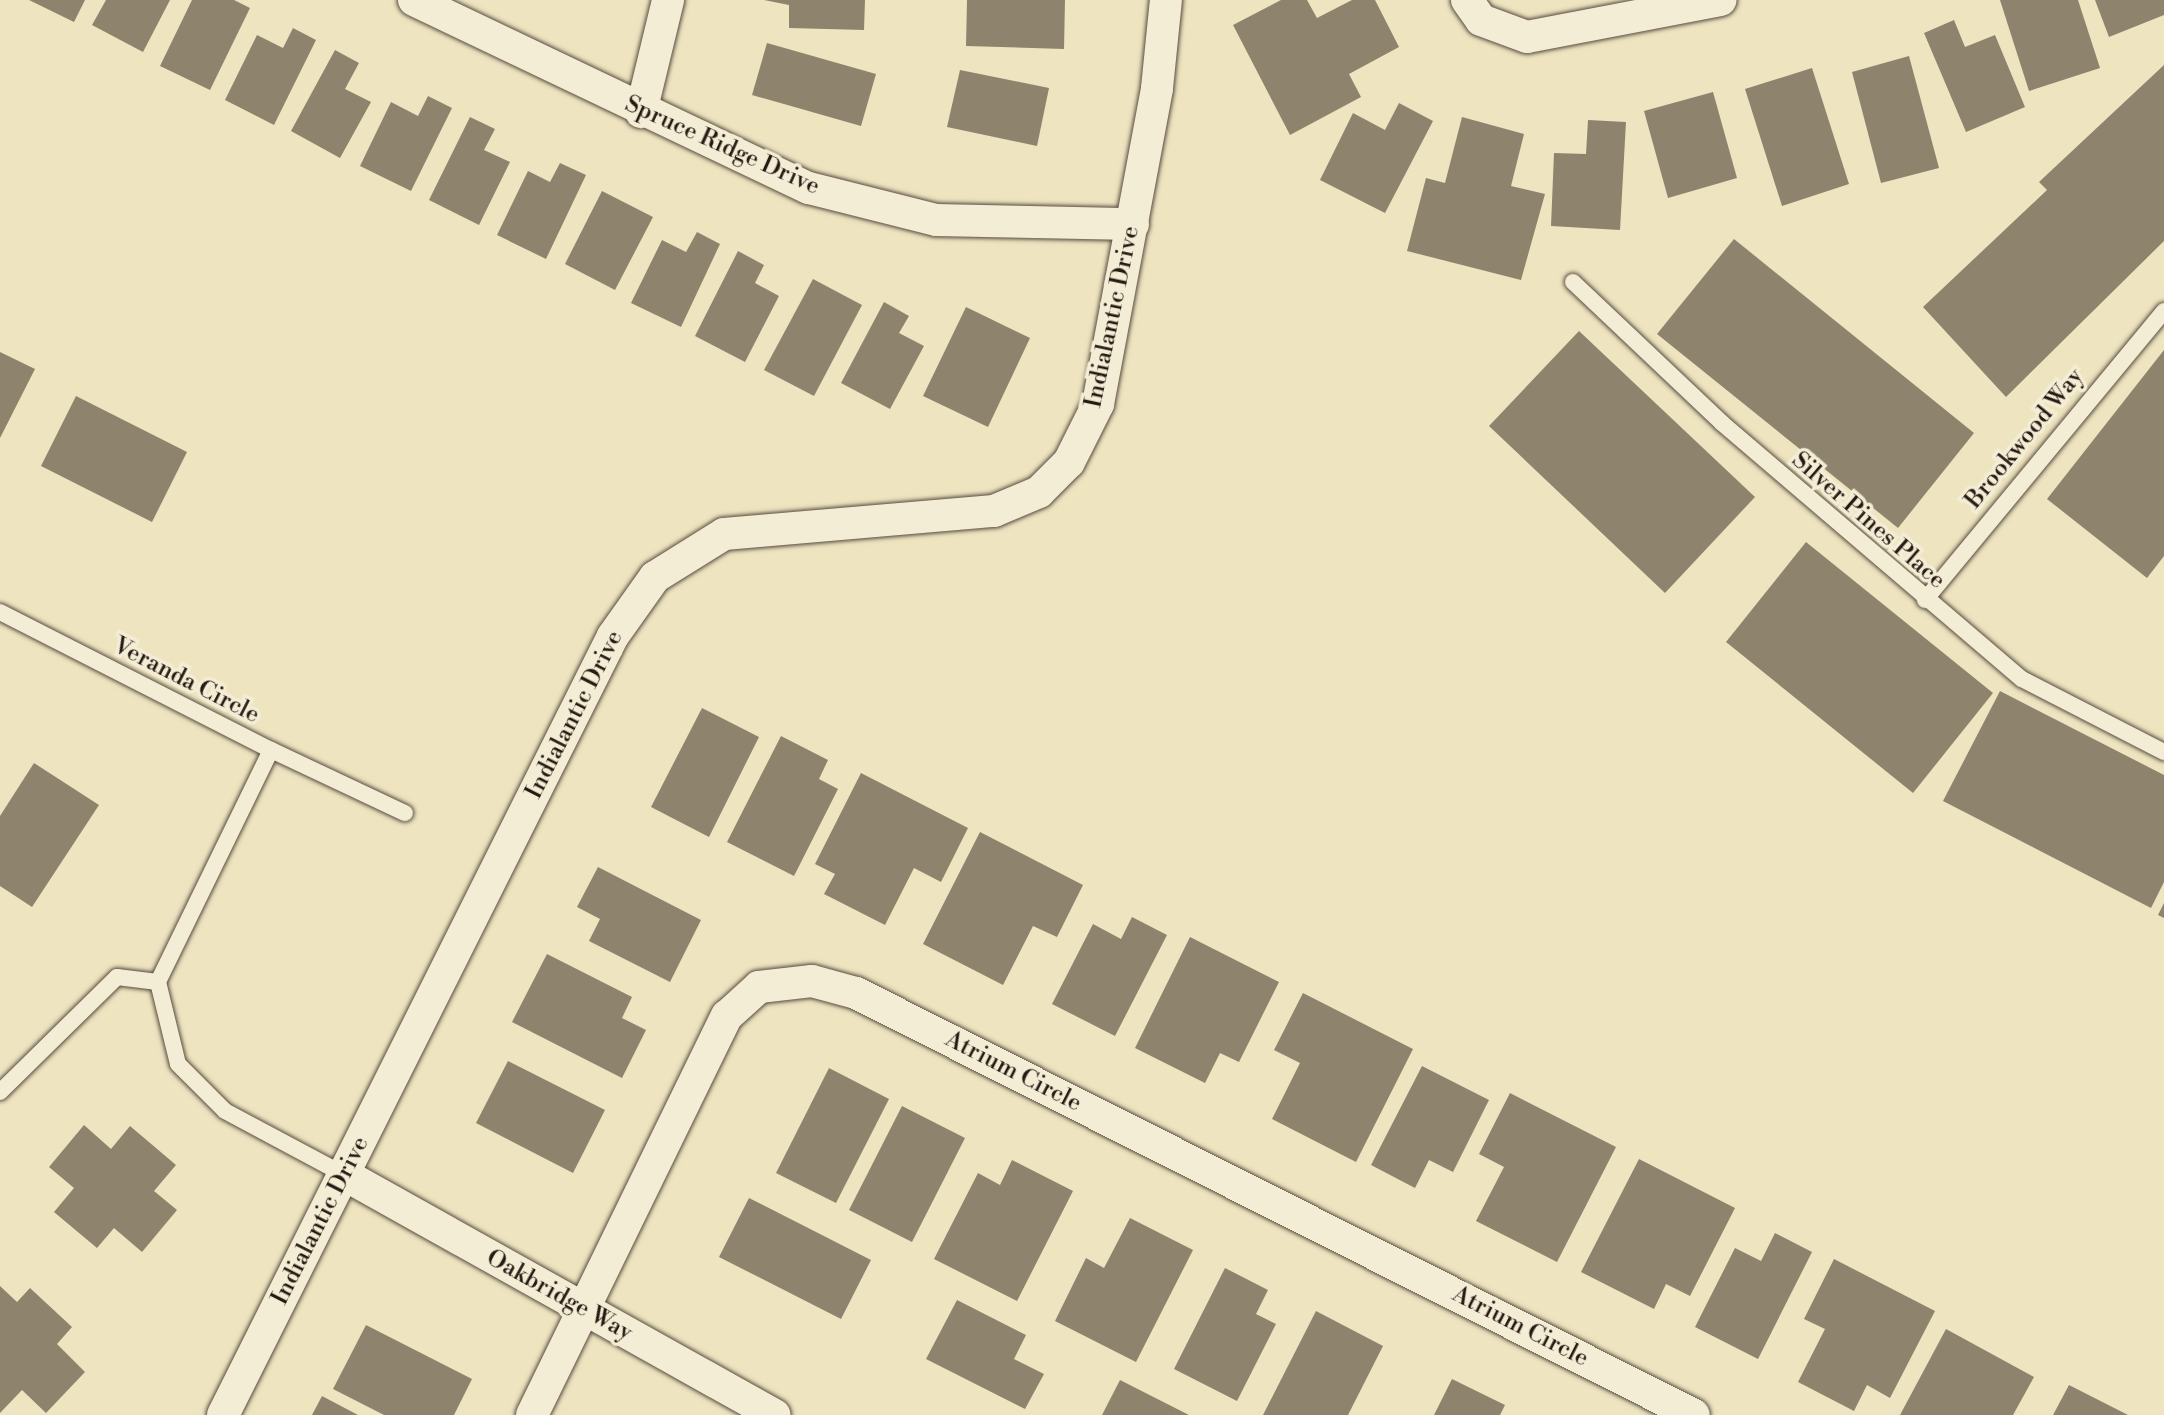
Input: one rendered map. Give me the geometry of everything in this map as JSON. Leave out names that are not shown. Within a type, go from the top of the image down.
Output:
[{"type":"street","name":"Spruce Ridge Drive","points":[[414,0],[640,112],[809,188],[936,220],[1133,225]]},
{"type":"street","points":[[640,112],[668,0]]},
{"type":"street","name":"Indialantic Drive","points":[[223,1415],[613,636],[655,577],[724,534],[994,511],[1039,492],[1069,462],[1098,404],[1133,225],[1166,0]]},
{"type":"street","points":[[1467,0],[1481,20],[1527,37],[1721,0]]},
{"type":"street","name":"Atrium Circle","points":[[532,1415],[727,1016],[759,987],[812,981],[856,993],[1694,1415]]},
{"type":"street","name":"Oakbridge Way","points":[[345,1175],[775,1415]]},
{"type":"lane","name":"Silver Pines Place","points":[[1573,282],[1722,423],[1925,600],[2022,679],[2164,752]]},
{"type":"lane","name":"Brookwood Way","points":[[1925,600],[2164,311]]},
{"type":"lane","name":"Veranda Circle","points":[[0,612],[271,750],[158,982]]},
{"type":"lane","points":[[271,750],[405,813]]},
{"type":"lane","points":[[0,1093],[117,977],[158,982],[178,1064],[225,1111],[345,1175]]},
{"type":"building","points":[[29,0],[85,0],[74,22]]},
{"type":"building","points":[[106,0],[170,0],[143,52],[92,25]]},
{"type":"building","points":[[192,0],[234,0],[250,8],[210,90],[160,66]]},
{"type":"building","points":[[764,0],[865,0],[864,30],[789,28],[789,5]]},
{"type":"building","points":[[967,0],[1065,0],[1064,49],[966,46]]},
{"type":"building","points":[[1281,0],[1307,0],[1317,18],[1352,0],[1375,0],[1399,47],[1349,74],[1361,97],[1290,135],[1233,25]]},
{"type":"building","points":[[2000,0],[2078,0],[2100,68],[2029,91]]},
{"type":"building","points":[[2095,0],[2164,0],[2164,15],[2109,37]]},
{"type":"building","points":[[1954,20],[1965,47],[1995,35],[2025,107],[1966,132],[1924,33]]},
{"type":"building","points":[[293,28],[316,40],[274,125],[225,100],[257,35],[283,48]]},
{"type":"building","points":[[767,43],[876,74],[861,126],[752,95]]},
{"type":"building","points":[[335,50],[359,63],[345,89],[371,102],[340,158],[291,131]]},
{"type":"building","points":[[1909,56],[1939,168],[1881,183],[1852,72]]},
{"type":"building","points":[[2164,65],[2164,241],[2006,397],[1923,307],[2047,190],[2039,182]]},
{"type":"building","points":[[1812,68],[1849,184],[1782,206],[1745,89]]},
{"type":"building","points":[[960,70],[1049,88],[1037,146],[947,127]]},
{"type":"building","points":[[1713,92],[1737,178],[1668,198],[1644,111]]},
{"type":"building","points":[[428,96],[452,108],[411,191],[360,166],[391,102],[418,116]]},
{"type":"building","points":[[1399,103],[1433,121],[1385,213],[1320,180],[1353,113],[1385,130]]},
{"type":"building","points":[[470,117],[495,129],[484,150],[510,162],[479,225],[429,200]]},
{"type":"building","points":[[1462,117],[1524,134],[1511,186],[1545,194],[1521,280],[1407,251],[1426,178],[1445,183]]},
{"type":"building","points":[[1588,120],[1626,122],[1620,230],[1551,226],[1554,153],[1586,154]]},
{"type":"building","points":[[560,163],[586,175],[546,259],[497,235],[528,171],[550,182]]},
{"type":"building","points":[[602,191],[653,217],[615,290],[565,264]]},
{"type":"building","points":[[697,232],[720,244],[681,327],[631,303],[662,240],[686,252]]},
{"type":"building","points":[[1734,239],[1974,433],[1898,528],[1657,334]]},
{"type":"building","points":[[738,251],[764,265],[755,283],[779,296],[745,362],[695,336]]},
{"type":"building","points":[[813,279],[862,305],[814,396],[764,370]]},
{"type":"building","points":[[884,302],[909,316],[899,333],[924,346],[890,409],[841,383]]},
{"type":"building","points":[[966,307],[1030,338],[988,427],[923,396]]},
{"type":"building","points":[[1579,331],[1755,497],[1665,593],[1489,426]]},
{"type":"building","points":[[2164,350],[2164,556],[2147,578],[2047,499]]},
{"type":"building","points":[[0,352],[35,369],[0,438]]},
{"type":"building","points":[[76,396],[187,452],[152,522],[41,466]]},
{"type":"building","points":[[1806,542],[1993,693],[1913,793],[1726,642]]},
{"type":"building","points":[[2000,691],[2164,775],[2164,882],[2151,908],[1943,801]]},
{"type":"building","points":[[702,708],[759,737],[709,837],[651,807]]},
{"type":"building","points":[[781,736],[828,760],[819,779],[838,789],[794,876],[727,842]]},
{"type":"building","points":[[34,763],[99,805],[32,907],[0,886],[0,816]]},
{"type":"building","points":[[861,773],[968,828],[941,882],[914,868],[885,925],[824,894],[835,874],[815,864]]},
{"type":"building","points":[[980,832],[1083,885],[1057,937],[1033,926],[1003,985],[923,944]]},
{"type":"building","points":[[598,867],[701,920],[670,982],[589,941],[600,919],[577,907]]},
{"type":"building","points":[[2164,903],[2164,918],[2158,915]]},
{"type":"building","points":[[1132,917],[1167,935],[1115,1036],[1052,1004],[1093,924],[1121,939]]},
{"type":"building","points":[[1190,937],[1279,982],[1239,1062],[1220,1053],[1205,1083],[1135,1048]]},
{"type":"building","points":[[547,954],[632,997],[622,1018],[646,1030],[622,1078],[512,1022]]},
{"type":"building","points":[[1303,993],[1413,1049],[1356,1162],[1272,1119],[1300,1063],[1274,1050]]},
{"type":"building","points":[[508,1061],[605,1110],[573,1173],[476,1123]]},
{"type":"building","points":[[1422,1066],[1489,1100],[1453,1172],[1429,1160],[1415,1188],[1371,1165]]},
{"type":"building","points":[[829,1068],[889,1099],[836,1203],[776,1173]]},
{"type":"building","points":[[1510,1093],[1616,1147],[1557,1262],[1476,1221],[1504,1167],[1479,1154]]},
{"type":"building","points":[[902,1106],[965,1138],[912,1242],[849,1210]]},
{"type":"building","points":[[84,1125],[111,1149],[130,1126],[176,1165],[154,1191],[177,1210],[142,1252],[114,1228],[97,1248],[54,1212],[74,1188],[49,1167]]},
{"type":"building","points":[[1639,1159],[1735,1208],[1690,1296],[1666,1284],[1654,1309],[1581,1272]]},
{"type":"building","points":[[1012,1160],[1073,1191],[1017,1301],[934,1259],[978,1173],[1000,1185]]},
{"type":"building","points":[[749,1198],[871,1260],[841,1319],[719,1257]]},
{"type":"building","points":[[1130,1218],[1193,1250],[1136,1362],[1055,1321],[1086,1258],[1104,1268]]},
{"type":"building","points":[[1775,1233],[1812,1252],[1758,1359],[1695,1327],[1735,1248],[1761,1261]]},
{"type":"building","points":[[1834,1259],[1935,1311],[1890,1398],[1867,1385],[1854,1411],[1798,1382],[1825,1329],[1804,1319]]},
{"type":"building","points":[[1225,1268],[1268,1290],[1256,1314],[1276,1324],[1237,1401],[1174,1369]]},
{"type":"building","points":[[0,1286],[17,1302],[30,1288],[72,1327],[57,1344],[85,1372],[46,1413],[22,1390],[0,1413]]},
{"type":"building","points":[[957,1300],[1026,1335],[1014,1359],[1044,1374],[1025,1409],[926,1359]]},
{"type":"building","points":[[1316,1311],[1383,1346],[1348,1415],[1263,1415]]},
{"type":"building","points":[[366,1325],[472,1379],[454,1415],[384,1415],[333,1389]]},
{"type":"building","points":[[1946,1329],[2034,1377],[2013,1415],[1900,1415]]},
{"type":"building","points":[[1452,1379],[1505,1405],[1500,1415],[1434,1415]]},
{"type":"building","points":[[1120,1380],[1189,1415],[1102,1415]]},
{"type":"building","points":[[2069,1385],[2128,1415],[2053,1415]]},
{"type":"building","points":[[322,1396],[358,1415],[312,1415]]}]
